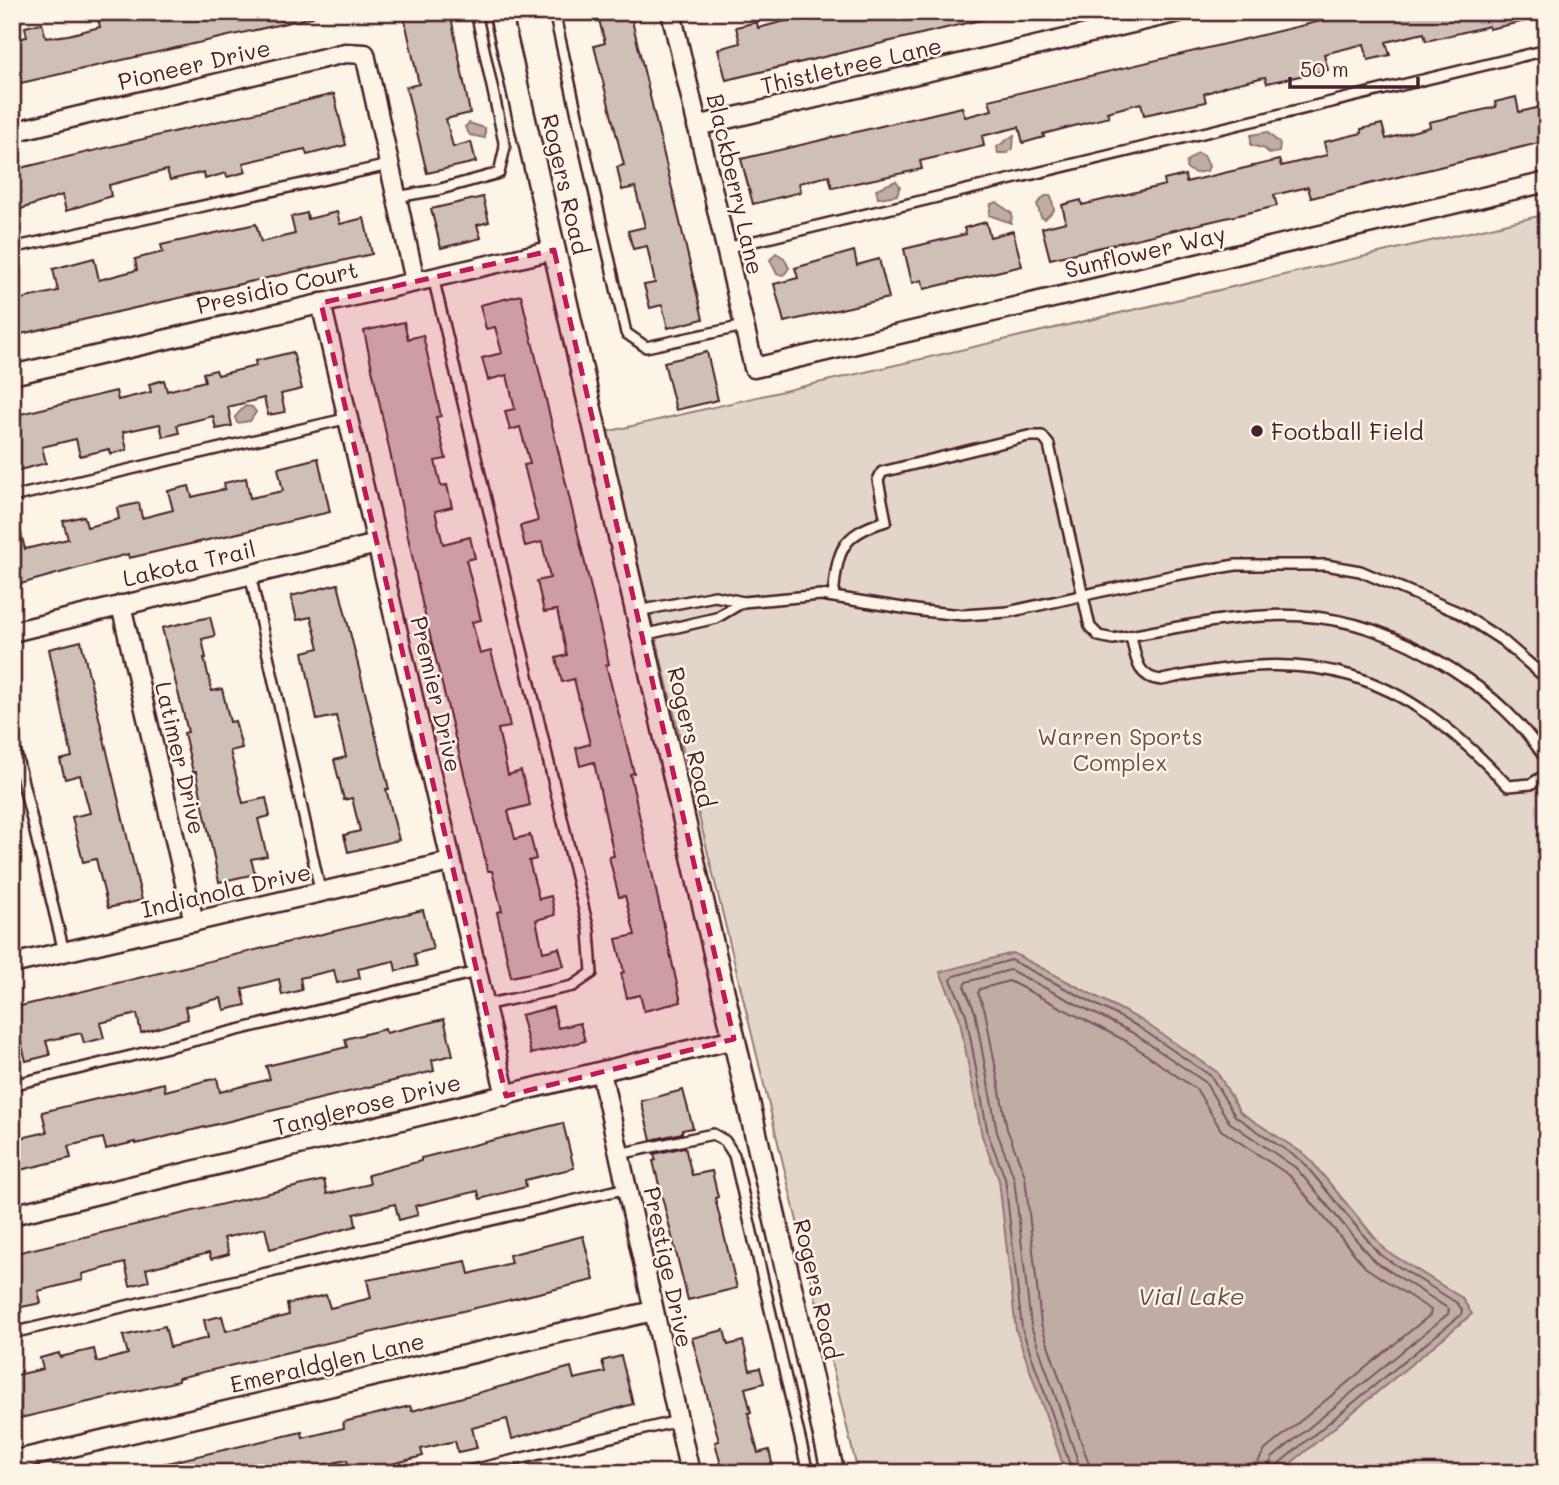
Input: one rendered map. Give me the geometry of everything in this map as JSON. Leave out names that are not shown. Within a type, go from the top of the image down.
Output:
[{"type":"street","name":"Rogers Road","points":[[500,12],[833,1473]]},
{"type":"street","name":"Blackberry Lane","points":[[671,12],[754,368]]},
{"type":"street","name":"Thistletree Lane","points":[[698,126],[1179,12]]},
{"type":"street","name":"Pioneer Drive","points":[[12,132],[345,54],[365,54],[415,281]]},
{"type":"street","name":"Sunflower Way","points":[[754,368],[1547,182]]},
{"type":"street","name":"Presidio Court","points":[[12,375],[554,250]]},
{"type":"street","name":"Premier Drive","points":[[321,303],[506,1096]]},
{"type":"street","name":"Lakota Trail","points":[[12,632],[377,544]]},
{"type":"street","name":"Latimer Drive","points":[[121,605],[194,922]]},
{"type":"street","name":"Indianola Drive","points":[[12,964],[450,862]]},
{"type":"street","name":"Tanglerose Drive","points":[[12,1215],[734,1039]]},
{"type":"street","name":"Prestige Drive","points":[[601,1072],[690,1473]]},
{"type":"street","name":"Emeraldglen Lane","points":[[12,1461],[653,1311]]},
{"type":"lane","points":[[396,197],[437,190],[499,173],[505,146],[476,12]]},
{"type":"lane","points":[[554,12],[626,333],[646,347],[744,326]]},
{"type":"lane","points":[[726,248],[1547,50]]},
{"type":"lane","points":[[12,248],[389,165]]},
{"type":"lane","points":[[433,278],[589,931],[592,973],[573,986],[484,1006]]},
{"type":"lane","points":[[12,497],[349,418]]},
{"type":"lane","points":[[833,596],[836,561],[845,542],[861,529],[886,521],[878,480],[882,472],[1003,442],[1042,436],[1049,445],[1090,627],[1098,636],[1113,639],[1230,617],[1305,616],[1357,623],[1418,648],[1495,699],[1531,736],[1547,761]]},
{"type":"lane","points":[[636,612],[715,596],[743,602],[833,596],[963,615],[1008,612],[1236,565],[1315,565],[1360,571],[1460,614],[1502,640],[1547,680]]},
{"type":"lane","points":[[250,574],[321,894]]},
{"type":"lane","points":[[642,635],[716,618],[743,602]]},
{"type":"lane","points":[[1131,636],[1140,671],[1150,680],[1246,665],[1296,664],[1331,669],[1390,692],[1436,717],[1473,749],[1508,786],[1531,784],[1547,774]]},
{"type":"lane","points":[[12,737],[64,952]]},
{"type":"lane","points":[[12,1085],[476,972]]},
{"type":"lane","points":[[619,1154],[713,1134],[725,1142],[734,1155],[808,1473]]},
{"type":"lane","points":[[12,1333],[627,1188]]},
{"type":"lane","points":[[460,1473],[678,1421]]},
{"type":"highlighted area","points":[[554,250],[734,1039],[506,1096],[321,303]]},
{"type":"green space","name":"Warren Sports Complex","points":[[1547,214],[1547,1473],[858,1473],[606,432]]},
{"type":"water","points":[[469,123],[485,128],[485,138],[470,135],[465,127]]},
{"type":"water","points":[[1267,132],[1280,144],[1279,152],[1270,154],[1265,149],[1251,145],[1251,135]]},
{"type":"water","points":[[1014,135],[1013,148],[1007,153],[998,153],[997,147]]},
{"type":"water","points":[[1198,153],[1204,156],[1209,166],[1207,171],[1195,173],[1186,168],[1187,161]]},
{"type":"water","points":[[896,181],[900,186],[897,195],[878,198],[876,189]]},
{"type":"water","points":[[1045,196],[1051,196],[1054,210],[1045,219],[1041,217],[1037,204]]},
{"type":"water","points":[[997,202],[1012,214],[1011,223],[989,215],[991,204]]},
{"type":"water","points":[[776,253],[784,258],[789,268],[784,275],[777,274],[770,260]]},
{"type":"water","points":[[245,406],[252,407],[256,412],[250,421],[237,423],[235,417]]},
{"type":"water","name":"Vial Lake","points":[[1013,953],[1141,1020],[1217,1072],[1240,1112],[1307,1156],[1385,1250],[1462,1298],[1472,1314],[1279,1473],[1066,1473],[1016,1330],[999,1180],[982,1136],[959,1016],[940,972]]},
{"type":"building","points":[[313,12],[313,17],[12,85],[12,40],[27,37],[25,27],[42,23],[46,38],[68,35],[100,27],[97,14]]},
{"type":"building","points":[[403,12],[450,12],[470,113],[446,119],[453,147],[471,142],[476,162],[427,173],[406,87],[419,84]]},
{"type":"building","points":[[597,12],[630,12],[703,319],[668,328],[662,305],[650,308],[644,285],[655,283],[647,246],[633,249],[628,231],[645,227],[635,187],[622,190],[617,167],[624,165],[594,46],[605,43]]},
{"type":"building","points":[[820,12],[992,12],[993,17],[726,80],[718,49],[740,43],[736,27],[757,22],[758,28]]},
{"type":"building","points":[[1359,12],[1539,12],[1540,18],[1489,29],[1489,26],[1426,41],[1424,33],[1386,42],[1390,55],[1368,60],[1364,44],[1324,54],[1328,70],[1267,83],[1265,77],[1226,86],[1204,94],[1206,102],[1144,115],[1141,103],[1107,112],[1109,117],[1043,134],[1044,137],[1023,143],[1019,127],[982,136],[984,146],[920,161],[922,169],[832,188],[829,176],[799,183],[801,192],[753,204],[741,159],[962,107],[965,117],[992,110],[989,100]]},
{"type":"building","points":[[334,94],[346,145],[307,155],[305,149],[243,163],[246,172],[227,177],[226,173],[205,179],[204,172],[170,180],[167,170],[109,185],[111,196],[66,211],[62,195],[12,212],[12,170]]},
{"type":"building","points":[[1516,97],[1519,112],[1541,107],[1547,141],[1311,198],[1308,187],[1274,195],[1277,206],[1050,259],[1042,228],[1066,222],[1062,205],[1081,200],[1082,205],[1165,185],[1164,180],[1185,175],[1186,182],[1279,160],[1281,166],[1327,155],[1324,142],[1362,133],[1361,129],[1382,124],[1386,139],[1430,127],[1429,122],[1496,107],[1495,102]]},
{"type":"building","points":[[483,197],[489,222],[477,225],[481,238],[441,248],[431,209]]},
{"type":"building","points":[[337,212],[340,224],[364,218],[372,254],[12,336],[12,301],[58,291],[53,269],[94,258],[99,280],[137,270],[135,259],[163,252],[161,245],[256,224],[261,242],[295,234],[291,217],[307,213],[308,219]]},
{"type":"building","points":[[986,222],[990,237],[1013,231],[1022,266],[924,289],[922,280],[912,283],[904,249],[966,234],[964,228]]},
{"type":"building","points":[[854,251],[857,265],[879,259],[889,298],[784,322],[774,284],[798,278],[795,268]]},
{"type":"building","points":[[521,295],[609,664],[606,665],[634,773],[630,774],[681,1002],[644,1011],[640,995],[627,998],[621,973],[624,972],[616,939],[635,935],[625,896],[619,897],[609,857],[614,856],[594,762],[580,766],[576,748],[590,744],[574,679],[562,682],[556,658],[567,655],[557,610],[544,612],[537,581],[550,578],[542,542],[525,546],[520,526],[538,521],[524,465],[530,464],[520,427],[510,430],[505,411],[515,409],[507,375],[488,380],[482,358],[502,353],[495,327],[486,329],[480,305]]},
{"type":"building","points":[[404,322],[408,339],[423,335],[441,416],[436,417],[446,459],[435,461],[441,486],[447,485],[452,507],[435,511],[443,544],[470,537],[475,558],[466,560],[481,620],[472,622],[480,654],[491,651],[506,707],[510,727],[498,729],[508,775],[521,771],[530,805],[508,811],[515,839],[530,835],[536,859],[529,861],[539,899],[551,896],[555,915],[536,920],[543,952],[559,948],[564,966],[511,977],[497,912],[502,911],[492,871],[488,871],[423,607],[364,331]]},
{"type":"building","points":[[293,352],[302,389],[281,394],[285,412],[268,415],[264,398],[228,407],[232,426],[216,429],[213,416],[177,425],[179,433],[163,437],[160,424],[123,432],[127,450],[110,454],[109,449],[80,456],[76,439],[42,447],[46,463],[12,472],[12,416],[116,391],[118,400],[151,392],[149,384],[164,380],[167,391],[205,381],[203,373],[216,370],[218,375],[256,366],[255,361]]},
{"type":"building","points":[[707,352],[718,400],[676,410],[664,362]]},
{"type":"building","points":[[318,458],[330,512],[129,558],[128,554],[17,585],[12,564],[12,519],[17,518],[25,549],[68,539],[63,521],[84,516],[87,527],[119,519],[117,508],[139,503],[142,518],[173,510],[168,491],[189,486],[192,497],[225,489],[224,483],[246,478],[250,498],[283,491],[278,468]]},
{"type":"building","points":[[338,584],[399,840],[348,852],[344,835],[360,831],[352,798],[344,800],[334,760],[346,757],[336,716],[317,720],[303,652],[319,648],[311,617],[297,620],[291,596]]},
{"type":"building","points":[[210,617],[215,636],[202,639],[204,658],[212,691],[222,689],[230,722],[235,721],[242,748],[230,751],[243,803],[266,798],[270,816],[258,819],[267,856],[251,859],[255,874],[219,882],[196,772],[193,772],[184,733],[188,732],[162,628]]},
{"type":"building","points":[[81,641],[142,900],[108,908],[96,859],[83,862],[72,817],[90,813],[80,775],[65,779],[60,760],[72,757],[49,649]]},
{"type":"building","points":[[423,910],[433,949],[414,954],[417,966],[396,971],[394,961],[358,969],[360,978],[337,983],[334,970],[300,978],[302,990],[282,995],[279,979],[242,989],[246,1005],[224,1010],[221,998],[185,1007],[188,1019],[141,1033],[137,1014],[100,1023],[104,1038],[84,1043],[81,1033],[46,1041],[50,1055],[26,1061],[21,1042],[12,1044],[12,1008]]},
{"type":"building","points":[[553,1007],[558,1028],[580,1023],[585,1041],[531,1054],[521,1015]]},
{"type":"building","points":[[444,1019],[453,1055],[432,1060],[434,1071],[136,1144],[135,1142],[106,1149],[103,1138],[68,1146],[71,1158],[12,1172],[12,1140],[47,1132],[42,1112],[164,1083],[165,1091],[217,1078],[220,1092],[270,1079],[266,1066],[347,1047],[345,1039],[385,1029],[386,1033]]},
{"type":"building","points":[[683,1090],[693,1128],[651,1140],[641,1101]]},
{"type":"building","points":[[563,1123],[574,1168],[525,1180],[526,1187],[480,1199],[478,1191],[415,1206],[418,1215],[399,1220],[395,1204],[354,1214],[356,1226],[270,1249],[265,1228],[224,1238],[229,1254],[211,1259],[209,1253],[146,1269],[149,1281],[130,1286],[125,1263],[82,1274],[83,1280],[38,1291],[41,1303],[12,1309],[12,1254],[324,1180],[327,1194],[370,1184],[368,1175],[421,1161],[421,1158]]},
{"type":"building","points":[[685,1147],[692,1175],[712,1171],[718,1197],[715,1198],[737,1288],[688,1300],[653,1161],[656,1160],[654,1154]]},
{"type":"building","points":[[583,1236],[594,1280],[12,1420],[12,1376],[43,1369],[40,1358],[59,1353],[60,1357],[94,1349],[97,1362],[128,1354],[123,1336],[165,1326],[170,1347],[208,1338],[204,1320],[222,1316],[226,1331],[289,1315],[287,1304],[326,1295],[330,1308],[371,1298],[367,1280],[466,1261],[469,1274],[511,1263],[509,1255]]},
{"type":"building","points":[[724,1330],[728,1345],[743,1341],[750,1370],[760,1368],[764,1383],[745,1388],[751,1412],[748,1413],[758,1453],[769,1450],[773,1467],[749,1473],[723,1473],[715,1442],[719,1441],[692,1338]]},
{"type":"building","points":[[621,1356],[633,1404],[512,1439],[507,1419],[472,1428],[477,1448],[458,1452],[455,1441],[421,1449],[423,1456],[369,1470],[370,1473],[350,1473],[347,1460],[286,1473],[150,1473],[149,1467],[302,1432],[303,1438],[344,1428],[343,1422],[410,1406],[412,1411],[571,1367],[574,1379],[605,1372],[602,1361]]},
{"type":"place","name":"Football Field","points":[[1257,431]]}]
